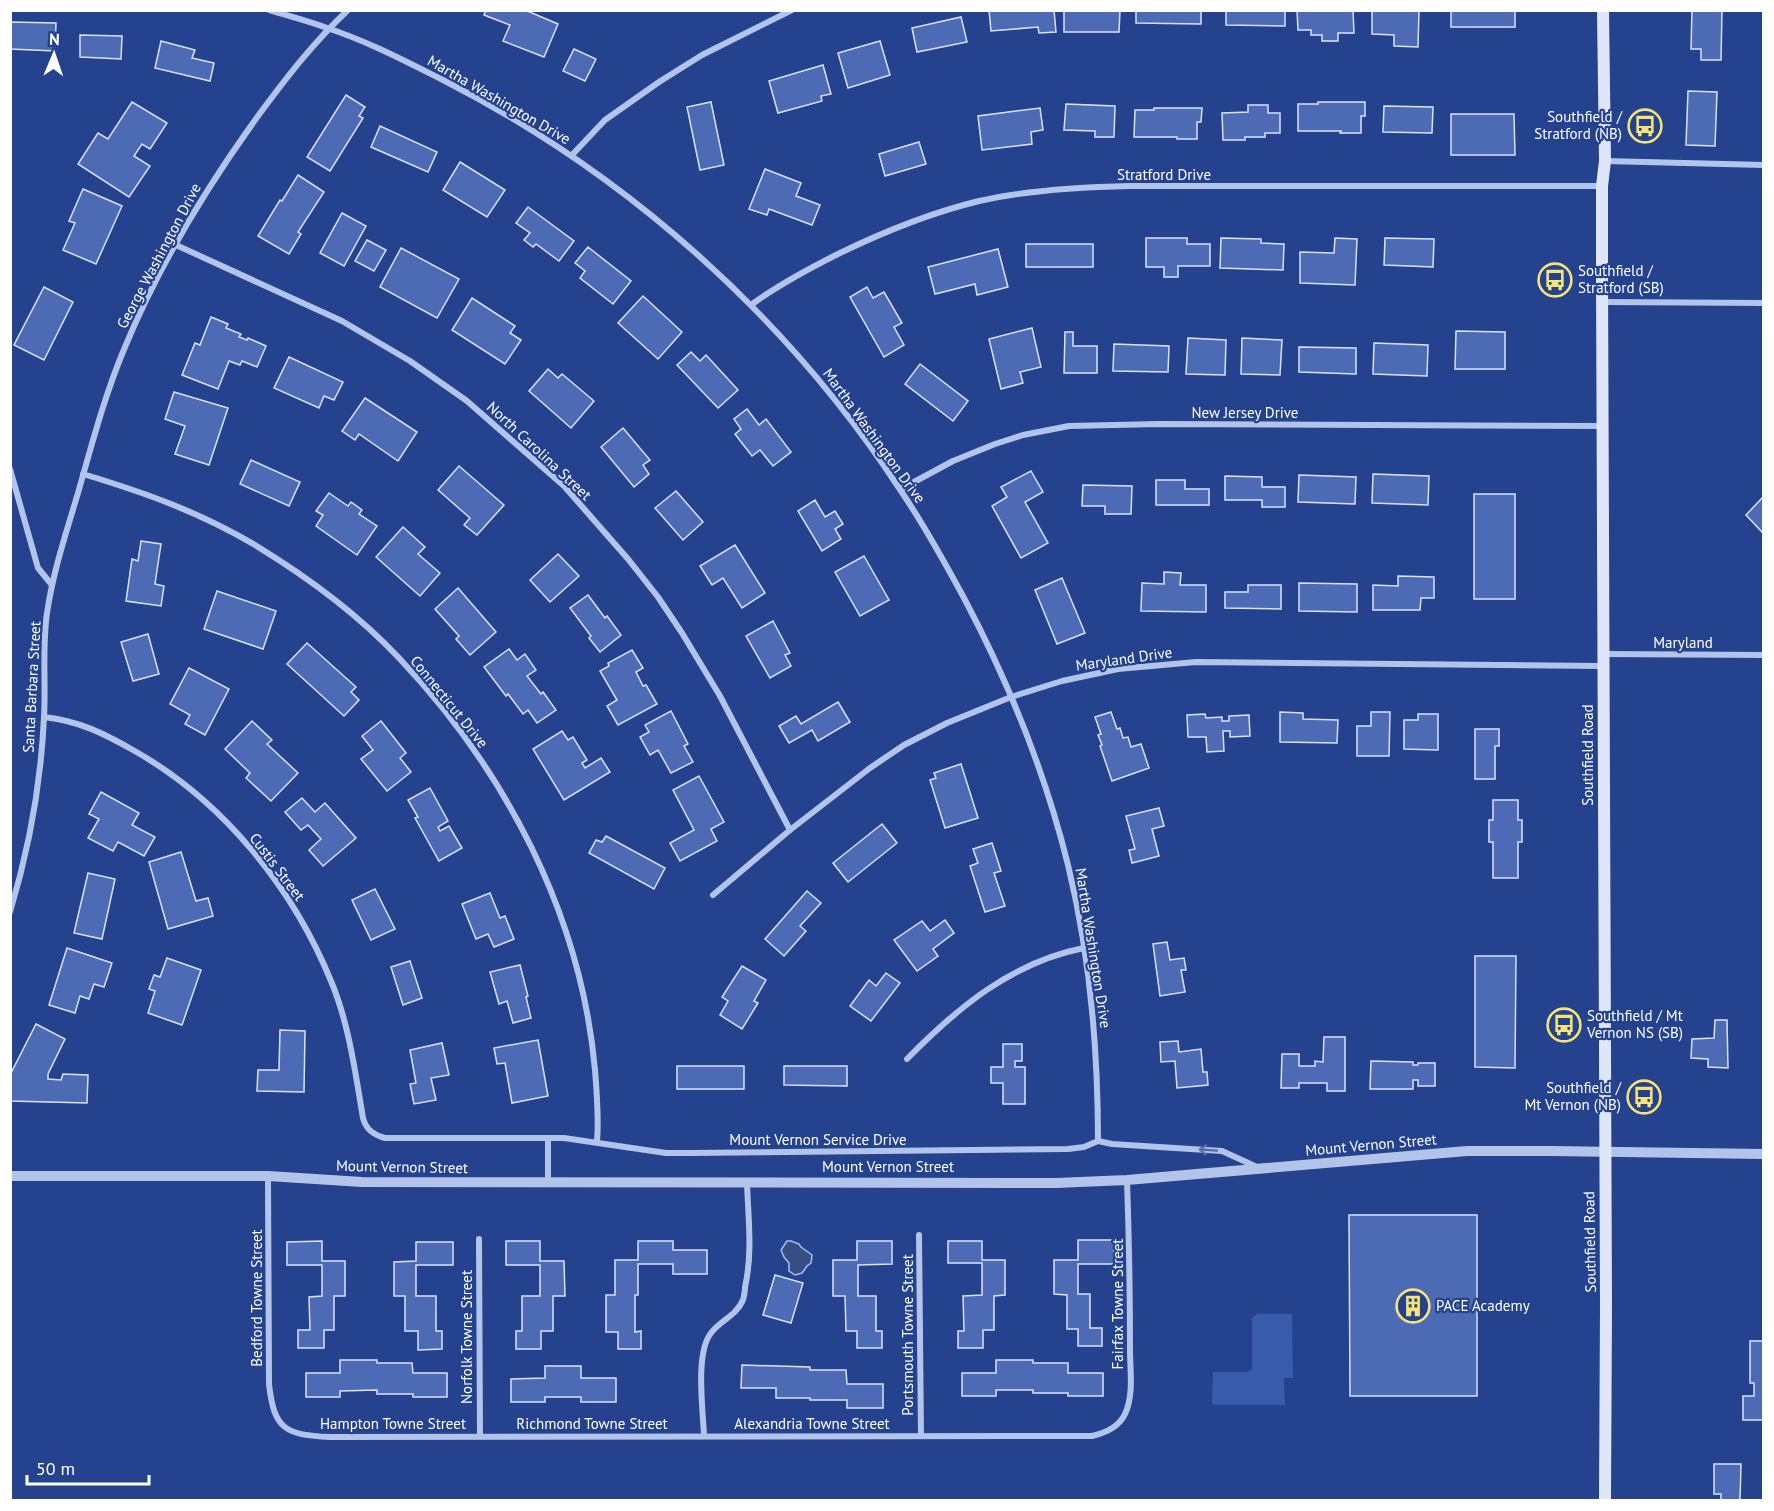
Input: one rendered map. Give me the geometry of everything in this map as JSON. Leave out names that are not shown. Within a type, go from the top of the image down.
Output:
[{"type":"main road","name":"Southfield Road","points":[[1603,10],[1605,1500]]},
{"type":"street","name":"Martha Washington Drive","points":[[269,10],[328,28],[386,52],[507,115],[572,155],[670,230],[752,305],[821,382],[867,442],[901,489],[927,531],[977,624],[1035,757],[1068,864],[1084,948],[1096,1057],[1098,1141]]},
{"type":"street","name":"George Washington Drive","points":[[52,585],[107,394],[125,347],[155,282],[201,201],[237,145],[294,68],[328,28],[348,10]]},
{"type":"street","points":[[572,155],[600,124],[651,87],[702,55],[792,10]]},
{"type":"street","points":[[1605,161],[1764,165]]},
{"type":"street","name":"Stratford Drive","points":[[752,305],[769,292],[811,268],[902,225],[980,201],[1030,193],[1130,186],[1602,186]]},
{"type":"street","name":"North Carolina Street","points":[[176,245],[342,321],[410,361],[467,401],[564,486],[628,559],[658,597],[682,633],[720,696],[790,830]]},
{"type":"street","points":[[1602,302],[1764,303]]},
{"type":"street","name":"New Jersey Drive","points":[[901,489],[953,461],[995,444],[1023,435],[1069,426],[1192,424],[1602,426]]},
{"type":"street","points":[[10,469],[38,568],[52,585]]},
{"type":"street","name":"Connecticut Drive","points":[[83,474],[182,507],[230,531],[280,561],[327,595],[382,642],[423,684],[458,727],[497,786],[519,825],[550,889],[566,930],[582,985],[592,1038],[598,1106],[597,1142]]},
{"type":"street","name":"Santa Barbara Street","points":[[10,912],[21,877],[39,777],[44,717],[45,632],[52,585]]},
{"type":"street","name":"Maryland","points":[[1603,660],[1764,655]]},
{"type":"street","name":"Maryland Drive","points":[[713,895],[790,830],[904,746],[947,723],[1062,681],[1089,674],[1173,664],[1603,660]]},
{"type":"street","name":"Custis Street","points":[[44,717],[65,719],[100,732],[165,769],[204,800],[271,874],[294,908],[331,981],[348,1035],[363,1118],[371,1132]]},
{"type":"street","points":[[907,1059],[958,1010],[1006,978],[1054,955],[1084,948]]},
{"type":"street","name":"Mount Vernon Service Drive","points":[[371,1132],[385,1138],[572,1139],[666,1153],[1068,1149],[1084,1147],[1098,1141],[1112,1144],[1221,1151],[1262,1169]]},
{"type":"street","points":[[548,1138],[548,1183]]},
{"type":"street","name":"Mount Vernon Street","points":[[10,1176],[268,1176],[362,1182],[1028,1183],[1127,1180],[1467,1151],[1550,1150],[1764,1154]]},
{"type":"street","name":"Bedford Towne Street","points":[[268,1176],[269,1384],[271,1403],[277,1418]]},
{"type":"street","name":"Fairfax Towne Street","points":[[1117,1425],[1125,1415],[1130,1392],[1130,1254],[1127,1180]]},
{"type":"street","points":[[704,1436],[701,1358],[705,1342],[717,1326],[733,1315],[742,1301],[748,1272],[750,1244],[747,1182]]},
{"type":"street","name":"Portsmouth Towne Street","points":[[919,1235],[921,1436]]},
{"type":"street","name":"Norfolk Towne Street","points":[[479,1239],[480,1436]]},
{"type":"street","name":"Hampton Towne Street","points":[[277,1418],[284,1427],[293,1432],[316,1437],[480,1436]]},
{"type":"street","name":"Alexandria Towne Street","points":[[704,1436],[1092,1436],[1106,1432],[1117,1425]]},
{"type":"street","name":"Richmond Towne Street","points":[[480,1436],[704,1436]]},
{"type":"shaded area","points":[[787,1241],[799,1244],[812,1255],[811,1263],[802,1273],[795,1275],[789,1271],[789,1263],[781,1250]]},
{"type":"shaded area","points":[[1257,1314],[1292,1314],[1293,1378],[1284,1378],[1285,1405],[1214,1405],[1212,1403],[1213,1372],[1248,1372],[1252,1369],[1252,1318]]},
{"type":"building","points":[[486,10],[525,10],[558,24],[544,57],[503,41],[510,25],[484,15]]},
{"type":"building","points":[[989,10],[1054,10],[1056,32],[1039,33],[1038,27],[991,31]]},
{"type":"building","points":[[1064,10],[1120,10],[1119,32],[1064,32]]},
{"type":"building","points":[[1136,10],[1201,10],[1201,24],[1136,23]]},
{"type":"building","points":[[1226,10],[1285,10],[1285,26],[1226,25]]},
{"type":"building","points":[[1297,10],[1353,10],[1354,33],[1338,33],[1338,41],[1322,41],[1322,35],[1311,35],[1311,30],[1298,30]]},
{"type":"building","points":[[1372,10],[1419,10],[1418,47],[1394,46],[1394,35],[1372,34]]},
{"type":"building","points":[[1451,10],[1515,10],[1515,27],[1451,27]]},
{"type":"building","points":[[1692,10],[1722,10],[1721,60],[1701,60],[1701,49],[1691,49]]},
{"type":"building","points":[[961,17],[967,42],[917,52],[912,28]]},
{"type":"building","points":[[10,22],[56,23],[55,51],[10,49]]},
{"type":"building","points":[[80,35],[122,36],[121,59],[80,57]]},
{"type":"building","points":[[161,41],[195,50],[192,58],[214,63],[210,81],[155,68]]},
{"type":"building","points":[[880,41],[890,75],[848,88],[838,53]]},
{"type":"building","points":[[574,49],[596,59],[585,81],[563,71]]},
{"type":"building","points":[[823,65],[831,94],[821,96],[822,101],[778,113],[769,81]]},
{"type":"building","points":[[1688,91],[1717,92],[1715,146],[1686,145]]},
{"type":"building","points":[[346,95],[365,107],[359,116],[363,118],[330,171],[307,157]]},
{"type":"building","points":[[132,102],[167,123],[150,149],[142,144],[134,156],[150,166],[129,197],[78,164],[98,133],[108,139]]},
{"type":"building","points":[[711,102],[724,165],[700,170],[687,107]]},
{"type":"building","points":[[1318,102],[1365,102],[1365,116],[1361,116],[1361,133],[1298,131],[1298,104],[1318,104]]},
{"type":"building","points":[[1066,104],[1115,106],[1114,137],[1095,137],[1095,131],[1064,130]]},
{"type":"building","points":[[1248,105],[1268,105],[1268,113],[1280,113],[1280,133],[1265,133],[1265,137],[1245,137],[1245,140],[1223,140],[1222,113],[1248,112]]},
{"type":"building","points":[[1384,106],[1433,107],[1432,133],[1383,132]]},
{"type":"building","points":[[1040,108],[1043,130],[1031,132],[1032,144],[982,150],[978,116]]},
{"type":"building","points":[[1154,108],[1202,108],[1201,122],[1197,122],[1197,139],[1134,137],[1135,110],[1154,110]]},
{"type":"building","points":[[1451,114],[1514,114],[1515,155],[1451,155]]},
{"type":"building","points":[[380,126],[437,152],[428,172],[371,147]]},
{"type":"building","points":[[919,142],[926,164],[885,176],[879,154]]},
{"type":"building","points":[[460,162],[505,190],[487,217],[443,190]]},
{"type":"building","points":[[765,169],[801,183],[796,196],[820,205],[812,225],[769,209],[767,215],[749,209]]},
{"type":"building","points":[[298,175],[324,192],[298,232],[301,234],[289,254],[258,236]]},
{"type":"building","points":[[83,189],[122,206],[96,264],[63,250],[75,223],[69,221]]},
{"type":"building","points":[[528,207],[574,241],[559,261],[536,244],[533,247],[524,240],[530,233],[516,223]]},
{"type":"building","points":[[342,213],[366,226],[344,266],[320,253]]},
{"type":"building","points":[[1146,238],[1187,238],[1187,244],[1210,244],[1210,266],[1178,266],[1178,277],[1164,277],[1164,267],[1146,267]]},
{"type":"building","points":[[1221,238],[1261,239],[1261,243],[1284,244],[1283,270],[1220,268]]},
{"type":"building","points":[[1335,238],[1357,239],[1355,285],[1300,283],[1300,252],[1334,253]]},
{"type":"building","points":[[1385,238],[1434,239],[1433,267],[1384,265]]},
{"type":"building","points":[[367,240],[386,250],[374,271],[355,261]]},
{"type":"building","points":[[1026,244],[1093,244],[1093,267],[1026,267]]},
{"type":"building","points":[[588,247],[631,281],[613,304],[580,278],[585,271],[575,263]]},
{"type":"building","points":[[401,248],[459,279],[437,318],[380,287]]},
{"type":"building","points":[[998,249],[1008,287],[977,295],[975,284],[935,294],[928,267]]},
{"type":"building","points":[[44,287],[73,302],[44,360],[14,345]]},
{"type":"building","points":[[867,287],[873,298],[884,292],[902,323],[894,327],[904,345],[884,357],[850,297]]},
{"type":"building","points":[[643,296],[682,332],[658,359],[618,323]]},
{"type":"building","points":[[472,298],[515,326],[510,333],[521,340],[505,364],[452,330]]},
{"type":"building","points":[[211,317],[228,324],[226,328],[241,334],[239,337],[247,340],[248,338],[266,346],[257,367],[242,361],[240,365],[229,361],[218,389],[182,375],[195,343],[200,345]]},
{"type":"building","points":[[1032,328],[1041,367],[1020,372],[1023,383],[1001,389],[989,339]]},
{"type":"building","points":[[1456,331],[1505,332],[1505,369],[1455,369]]},
{"type":"building","points":[[1065,332],[1073,332],[1073,346],[1097,346],[1097,373],[1064,373]]},
{"type":"building","points":[[1188,338],[1226,340],[1225,375],[1186,374]]},
{"type":"building","points":[[1242,338],[1282,340],[1280,375],[1241,374]]},
{"type":"building","points":[[1374,343],[1428,345],[1427,376],[1373,374]]},
{"type":"building","points":[[1114,344],[1169,346],[1168,372],[1113,371]]},
{"type":"building","points":[[1299,347],[1356,348],[1356,374],[1299,372]]},
{"type":"building","points":[[691,352],[700,361],[706,355],[738,390],[718,408],[677,365]]},
{"type":"building","points":[[289,357],[343,382],[334,400],[324,396],[319,408],[274,388]]},
{"type":"building","points":[[920,364],[968,401],[953,421],[905,384]]},
{"type":"building","points":[[548,369],[558,378],[562,374],[594,401],[571,428],[529,391]]},
{"type":"building","points":[[174,392],[228,408],[209,465],[175,454],[185,426],[165,419]]},
{"type":"building","points":[[365,398],[417,432],[398,461],[359,434],[355,440],[342,431]]},
{"type":"building","points":[[747,409],[759,425],[766,419],[791,452],[773,466],[760,450],[752,456],[735,434],[741,429],[734,419]]},
{"type":"building","points":[[623,428],[650,460],[643,465],[649,474],[634,487],[601,447]]},
{"type":"building","points":[[251,460],[300,482],[289,506],[240,484]]},
{"type":"building","points":[[459,466],[504,505],[477,535],[464,525],[470,518],[438,490]]},
{"type":"building","points":[[1031,471],[1043,492],[1025,502],[1048,543],[1021,558],[992,506],[1007,497],[1001,487]]},
{"type":"building","points":[[1373,474],[1429,476],[1428,505],[1372,503]]},
{"type":"building","points":[[1299,475],[1356,477],[1355,504],[1298,502]]},
{"type":"building","points":[[1225,476],[1262,477],[1262,487],[1285,487],[1285,507],[1262,507],[1262,500],[1225,500]]},
{"type":"building","points":[[1156,480],[1185,480],[1185,489],[1209,489],[1209,505],[1156,505]]},
{"type":"building","points":[[1083,485],[1132,486],[1131,514],[1105,514],[1105,506],[1082,506]]},
{"type":"building","points":[[676,491],[703,522],[683,540],[655,508]]},
{"type":"building","points":[[329,493],[348,506],[351,502],[362,510],[359,514],[377,526],[357,555],[316,526],[323,515],[316,511]]},
{"type":"building","points":[[1474,494],[1515,494],[1515,599],[1474,599]]},
{"type":"building","points":[[1764,496],[1764,534],[1746,515]]},
{"type":"building","points":[[815,500],[825,517],[835,511],[843,524],[835,529],[841,539],[822,551],[798,511]]},
{"type":"building","points":[[403,527],[425,547],[418,554],[440,573],[420,596],[376,557]]},
{"type":"building","points":[[141,541],[161,544],[155,584],[164,586],[161,606],[126,601],[132,559],[138,561]]},
{"type":"building","points":[[735,545],[765,593],[742,608],[723,578],[712,585],[700,566]]},
{"type":"building","points":[[558,554],[579,576],[550,602],[530,580]]},
{"type":"building","points":[[864,556],[889,600],[860,616],[835,572]]},
{"type":"building","points":[[1164,572],[1181,573],[1180,585],[1206,585],[1206,612],[1141,611],[1142,583],[1164,584]]},
{"type":"building","points":[[1398,576],[1434,577],[1434,598],[1421,598],[1420,610],[1373,610],[1373,585],[1398,586]]},
{"type":"building","points":[[1062,578],[1085,633],[1057,644],[1035,590]]},
{"type":"building","points":[[1299,583],[1357,584],[1357,612],[1299,611]]},
{"type":"building","points":[[1248,585],[1281,585],[1281,609],[1225,608],[1225,592],[1248,592]]},
{"type":"building","points":[[458,588],[496,632],[470,655],[456,639],[459,636],[435,609]]},
{"type":"building","points":[[217,591],[276,611],[263,649],[204,629]]},
{"type":"building","points":[[588,595],[621,635],[600,652],[570,608]]},
{"type":"building","points":[[773,621],[790,653],[785,655],[791,666],[770,678],[746,636]]},
{"type":"building","points":[[148,634],[159,674],[133,681],[121,642]]},
{"type":"building","points":[[307,643],[356,687],[351,692],[359,700],[344,716],[287,664]]},
{"type":"building","points":[[509,649],[517,660],[525,654],[536,670],[527,676],[556,710],[537,723],[528,710],[523,714],[484,667]]},
{"type":"building","points":[[632,650],[643,668],[636,672],[643,686],[646,685],[657,704],[618,725],[607,706],[617,700],[600,671],[609,666],[608,663]]},
{"type":"building","points":[[189,668],[229,689],[205,735],[185,724],[190,715],[170,704]]},
{"type":"building","points":[[838,702],[850,722],[818,741],[812,730],[789,743],[779,726],[796,716],[801,724]]},
{"type":"building","points":[[671,711],[688,744],[684,746],[693,762],[671,773],[658,750],[650,755],[640,737],[649,732],[645,725]]},
{"type":"building","points":[[1111,712],[1117,729],[1120,728],[1123,738],[1128,737],[1131,747],[1141,744],[1149,768],[1112,781],[1100,746],[1102,745],[1098,735],[1101,734],[1095,717]]},
{"type":"building","points":[[1280,712],[1303,713],[1303,719],[1338,720],[1337,743],[1280,742]]},
{"type":"building","points":[[1371,712],[1390,712],[1389,756],[1357,756],[1357,726],[1371,726]]},
{"type":"building","points":[[1205,714],[1206,718],[1222,717],[1222,721],[1229,721],[1229,716],[1249,715],[1250,736],[1230,737],[1230,731],[1223,731],[1224,751],[1207,752],[1206,737],[1188,737],[1187,715]]},
{"type":"building","points":[[1418,714],[1438,714],[1438,750],[1404,749],[1404,720],[1418,720]]},
{"type":"building","points":[[252,721],[272,740],[267,744],[298,773],[271,801],[246,778],[250,773],[225,749]]},
{"type":"building","points":[[381,721],[406,753],[400,758],[411,772],[387,791],[361,759],[373,750],[362,736]]},
{"type":"building","points":[[1475,729],[1499,729],[1499,746],[1495,746],[1495,779],[1475,779]]},
{"type":"building","points":[[562,731],[568,740],[573,737],[587,760],[582,763],[585,768],[601,758],[610,772],[564,800],[533,749]]},
{"type":"building","points":[[961,764],[978,818],[945,828],[930,780],[936,778],[934,773]]},
{"type":"building","points":[[699,776],[724,822],[711,829],[717,841],[680,861],[670,843],[694,830],[673,790]]},
{"type":"building","points":[[430,788],[448,821],[438,827],[440,831],[449,826],[462,848],[439,861],[415,818],[418,817],[408,800]]},
{"type":"building","points":[[101,792],[139,813],[132,825],[155,837],[144,856],[118,842],[113,851],[88,838],[99,819],[89,814]]},
{"type":"building","points":[[302,798],[315,812],[325,803],[356,838],[323,866],[309,850],[321,839],[308,825],[301,830],[285,812]]},
{"type":"building","points":[[1493,800],[1518,800],[1518,820],[1522,820],[1522,842],[1518,842],[1518,878],[1493,878],[1493,842],[1489,842],[1489,820],[1493,820]]},
{"type":"building","points":[[1159,808],[1164,826],[1152,829],[1159,856],[1132,863],[1129,850],[1135,849],[1126,816]]},
{"type":"building","points":[[882,824],[897,843],[848,882],[833,863]]},
{"type":"building","points":[[606,836],[665,868],[654,889],[589,853],[596,840],[602,842]]},
{"type":"building","points":[[992,843],[1001,871],[994,873],[1005,906],[985,912],[970,866],[978,863],[973,849]]},
{"type":"building","points":[[181,852],[196,901],[208,898],[213,916],[168,929],[149,862]]},
{"type":"building","points":[[88,873],[115,879],[102,939],[74,933]]},
{"type":"building","points":[[375,889],[395,929],[371,940],[352,900]]},
{"type":"building","points":[[807,891],[821,903],[800,926],[806,931],[784,956],[765,939]]},
{"type":"building","points":[[490,893],[500,918],[505,916],[514,939],[494,947],[488,934],[476,939],[462,904]]},
{"type":"building","points":[[945,920],[954,933],[933,949],[938,956],[917,971],[894,940],[922,921],[930,931]]},
{"type":"building","points":[[1167,942],[1170,960],[1184,958],[1186,970],[1181,970],[1185,992],[1160,996],[1153,944]]},
{"type":"building","points":[[67,948],[112,963],[104,987],[94,984],[89,999],[80,996],[75,1013],[49,1005]]},
{"type":"building","points":[[1475,956],[1516,956],[1515,1068],[1475,1067]]},
{"type":"building","points":[[167,958],[201,970],[182,1025],[148,1013],[155,991],[149,989],[154,975],[160,977]]},
{"type":"building","points":[[410,961],[422,998],[403,1005],[391,967]]},
{"type":"building","points":[[520,965],[531,1018],[513,1023],[507,1001],[499,1004],[490,972]]},
{"type":"building","points":[[742,966],[766,980],[754,1001],[758,1003],[742,1029],[720,1015],[728,1001],[722,997]]},
{"type":"building","points":[[886,973],[900,983],[871,1021],[850,1006],[869,980],[876,986]]},
{"type":"building","points":[[1715,1020],[1727,1020],[1728,1068],[1708,1067],[1708,1059],[1691,1058],[1692,1039],[1714,1038]]},
{"type":"building","points":[[36,1024],[65,1039],[48,1074],[48,1079],[61,1080],[63,1074],[88,1075],[87,1103],[10,1101],[10,1075]]},
{"type":"building","points":[[280,1030],[305,1031],[304,1092],[257,1091],[258,1070],[279,1070]]},
{"type":"building","points":[[1324,1037],[1345,1037],[1345,1091],[1327,1091],[1327,1083],[1299,1083],[1299,1088],[1281,1088],[1282,1054],[1299,1054],[1299,1066],[1315,1066],[1315,1061],[1323,1062]]},
{"type":"building","points":[[538,1040],[548,1096],[512,1103],[505,1063],[497,1064],[494,1048]]},
{"type":"building","points":[[1178,1041],[1179,1052],[1201,1049],[1203,1072],[1207,1072],[1208,1085],[1177,1088],[1175,1061],[1161,1062],[1160,1042]]},
{"type":"building","points":[[442,1043],[449,1075],[431,1078],[436,1100],[414,1104],[410,1084],[416,1083],[410,1050]]},
{"type":"building","points":[[1003,1044],[1022,1044],[1022,1061],[1015,1061],[1015,1067],[1025,1067],[1025,1104],[1003,1104],[1003,1083],[991,1083],[991,1067],[1003,1067]]},
{"type":"building","points":[[1371,1061],[1413,1062],[1413,1065],[1435,1063],[1435,1086],[1418,1086],[1418,1080],[1413,1080],[1413,1089],[1370,1089]]},
{"type":"building","points":[[677,1066],[744,1066],[744,1089],[677,1089]]},
{"type":"building","points":[[784,1066],[847,1066],[847,1086],[784,1085]]},
{"type":"building","name":"PACE Academy","points":[[1349,1215],[1477,1215],[1477,1396],[1350,1396]]},
{"type":"building","points":[[1078,1240],[1114,1240],[1114,1264],[1078,1264],[1078,1294],[1090,1294],[1090,1328],[1102,1328],[1102,1346],[1078,1346],[1078,1329],[1067,1329],[1067,1295],[1054,1294],[1054,1260],[1078,1260]]},
{"type":"building","points":[[322,1241],[322,1261],[345,1261],[345,1296],[334,1296],[334,1330],[324,1330],[324,1348],[298,1348],[298,1330],[310,1330],[309,1297],[322,1296],[322,1265],[287,1265],[287,1242]]},
{"type":"building","points":[[506,1241],[540,1241],[540,1261],[564,1261],[565,1296],[553,1296],[553,1331],[541,1331],[541,1349],[516,1349],[516,1331],[522,1331],[522,1296],[540,1296],[540,1265],[506,1265]]},
{"type":"building","points":[[638,1241],[673,1241],[673,1250],[707,1250],[707,1274],[673,1274],[673,1264],[638,1264],[635,1332],[641,1331],[641,1349],[618,1349],[618,1332],[606,1332],[606,1295],[615,1295],[615,1260],[638,1260]]},
{"type":"building","points":[[857,1241],[892,1241],[892,1264],[858,1265],[858,1296],[876,1296],[876,1331],[882,1331],[882,1348],[857,1348],[857,1331],[846,1331],[845,1296],[833,1296],[833,1260],[857,1260]]},
{"type":"building","points":[[948,1241],[982,1241],[982,1260],[1005,1260],[1005,1295],[994,1296],[994,1330],[983,1330],[983,1348],[958,1348],[958,1331],[964,1331],[963,1296],[982,1295],[982,1263],[948,1263]]},
{"type":"building","points":[[416,1242],[453,1242],[453,1265],[416,1265],[416,1296],[436,1296],[436,1331],[442,1331],[442,1349],[418,1350],[418,1331],[405,1331],[405,1296],[394,1296],[394,1262],[416,1261]]},
{"type":"building","points":[[775,1275],[803,1283],[791,1323],[763,1315]]},
{"type":"building","points":[[1750,1341],[1764,1341],[1764,1420],[1743,1420],[1743,1396],[1754,1396],[1754,1383],[1750,1383]]},
{"type":"building","points":[[340,1360],[412,1363],[413,1373],[447,1373],[447,1397],[377,1394],[377,1390],[340,1391],[340,1397],[306,1397],[306,1373],[340,1373]]},
{"type":"building","points":[[996,1360],[1068,1363],[1068,1373],[1103,1373],[1103,1396],[1033,1393],[1033,1390],[996,1390],[996,1396],[962,1396],[962,1373],[996,1373]]},
{"type":"building","points":[[742,1365],[846,1370],[847,1384],[883,1384],[883,1408],[847,1408],[847,1400],[776,1398],[776,1388],[741,1388]]},
{"type":"building","points":[[545,1366],[581,1366],[581,1378],[616,1378],[616,1402],[581,1402],[581,1397],[545,1397],[545,1402],[511,1402],[511,1379],[545,1378]]},
{"type":"building","points":[[1714,1464],[1741,1464],[1740,1500],[1721,1500],[1721,1494],[1714,1494]]},
{"type":"place","name":"Southfield / Stratford (NB)","points":[[1645,126]]},
{"type":"place","name":"Southfield / Stratford (SB)","points":[[1555,280]]},
{"type":"place","name":"Southfield / Mt Vernon NS (SB)","points":[[1564,1025]]},
{"type":"place","name":"Southfield / Mt Vernon (NB)","points":[[1644,1097]]},
{"type":"place","name":"PACE Academy","points":[[1413,1306]]}]
